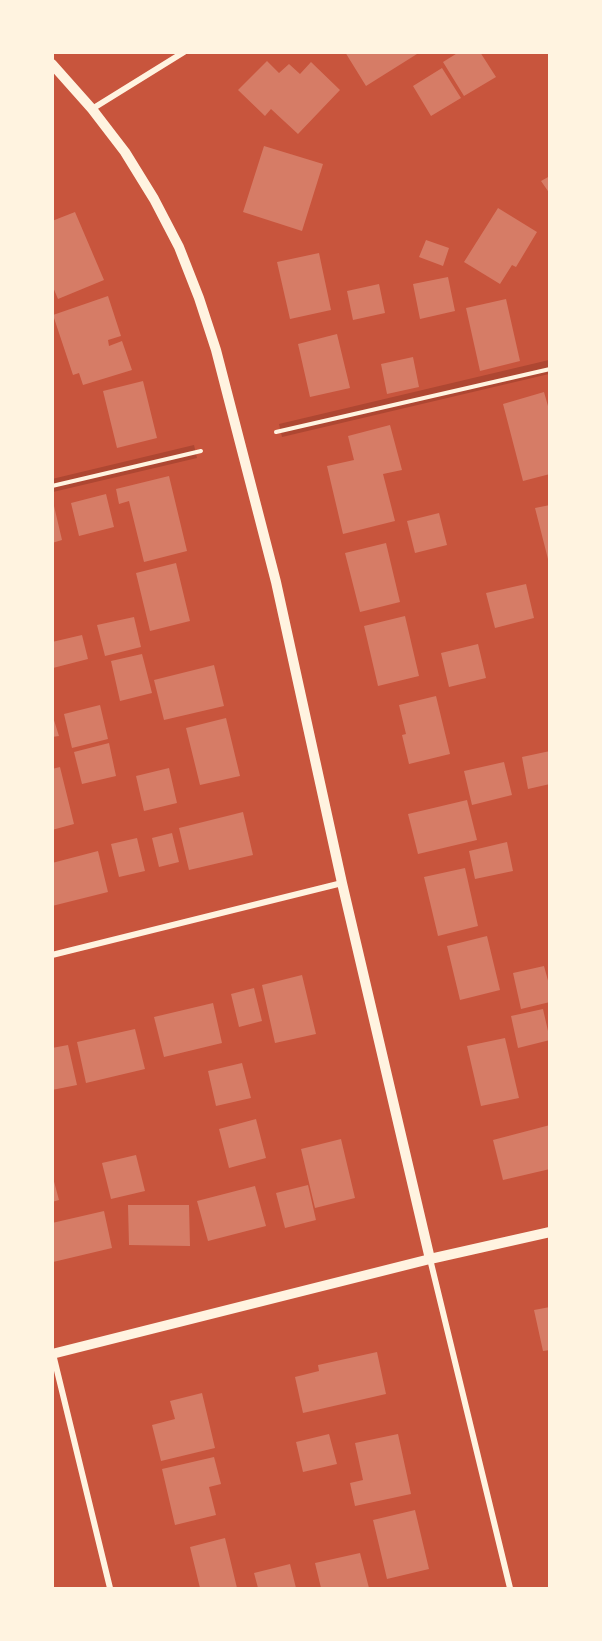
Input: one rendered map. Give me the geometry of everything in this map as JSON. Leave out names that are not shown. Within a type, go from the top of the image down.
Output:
[{"type":"street","points":[[93,109],[184,52]]},
{"type":"street","points":[[52,64],[93,109],[125,153],[159,208],[179,247],[213,339],[276,582],[342,883],[510,1588]]},
{"type":"street","points":[[52,956],[342,883]]},
{"type":"street","points":[[110,1588],[53,1354],[430,1259],[549,1232]]},
{"type":"path","points":[[276,432],[549,369]]},
{"type":"path","points":[[52,486],[201,451]]},
{"type":"shaded area","points":[[549,360],[549,374],[282,437],[279,424]]},
{"type":"shaded area","points":[[194,445],[197,458],[53,492],[52,479]]},
{"type":"building","points":[[345,52],[416,52],[417,54],[366,86]]},
{"type":"building","points":[[459,52],[480,52],[496,77],[464,96],[443,62]]},
{"type":"building","points":[[267,61],[279,73],[289,64],[300,74],[311,62],[340,90],[298,134],[271,109],[265,116],[238,90]]},
{"type":"building","points":[[442,68],[461,98],[431,116],[413,86]]},
{"type":"building","points":[[264,146],[323,164],[302,231],[243,212]]},
{"type":"building","points":[[550,176],[550,194],[541,181]]},
{"type":"building","points":[[498,208],[537,232],[516,267],[512,265],[500,284],[464,262]]},
{"type":"building","points":[[75,212],[104,280],[58,299],[52,285],[52,221]]},
{"type":"building","points":[[426,240],[449,248],[443,266],[419,257]]},
{"type":"building","points":[[319,253],[331,310],[290,319],[277,262]]},
{"type":"building","points":[[448,277],[455,311],[420,319],[413,284]]},
{"type":"building","points":[[379,284],[385,313],[353,320],[347,291]]},
{"type":"building","points":[[108,296],[121,336],[108,340],[109,346],[122,341],[132,370],[83,385],[79,373],[73,375],[53,315]]},
{"type":"building","points":[[506,299],[520,361],[480,371],[466,308]]},
{"type":"building","points":[[337,334],[350,388],[310,397],[298,344]]},
{"type":"building","points":[[413,357],[419,387],[387,394],[381,364]]},
{"type":"building","points":[[143,381],[157,438],[117,448],[103,391]]},
{"type":"building","points":[[544,392],[550,413],[550,474],[523,481],[503,404]]},
{"type":"building","points":[[390,425],[402,470],[383,474],[395,521],[343,534],[327,466],[354,460],[348,436]]},
{"type":"building","points":[[169,476],[187,551],[144,562],[129,501],[119,504],[116,489]]},
{"type":"building","points":[[106,494],[114,527],[79,536],[71,503]]},
{"type":"building","points":[[550,505],[550,563],[549,563],[535,508]]},
{"type":"building","points":[[54,506],[62,540],[52,543],[52,507]]},
{"type":"building","points":[[439,513],[447,545],[415,553],[407,521]]},
{"type":"building","points":[[386,543],[400,602],[360,612],[345,553]]},
{"type":"building","points":[[176,563],[190,621],[150,631],[136,573]]},
{"type":"building","points":[[526,584],[534,618],[495,628],[486,593]]},
{"type":"building","points":[[405,616],[419,676],[378,686],[364,626]]},
{"type":"building","points":[[134,617],[141,647],[105,656],[97,625]]},
{"type":"building","points":[[82,635],[88,659],[53,668],[52,642]]},
{"type":"building","points":[[478,644],[486,678],[449,687],[441,653]]},
{"type":"building","points":[[142,654],[152,693],[120,701],[111,661]]},
{"type":"building","points":[[214,665],[224,706],[164,720],[154,680]]},
{"type":"building","points":[[436,696],[450,754],[409,764],[402,735],[406,734],[399,705]]},
{"type":"building","points":[[100,705],[108,739],[72,748],[64,714]]},
{"type":"building","points":[[52,714],[59,736],[52,737]]},
{"type":"building","points":[[226,718],[240,776],[200,785],[186,728]]},
{"type":"building","points":[[109,743],[116,776],[82,784],[74,752]]},
{"type":"building","points":[[550,751],[550,784],[528,789],[522,757]]},
{"type":"building","points":[[504,762],[512,795],[472,805],[464,771]]},
{"type":"building","points":[[60,767],[74,824],[52,830],[52,769]]},
{"type":"building","points":[[169,768],[177,803],[144,811],[136,776]]},
{"type":"building","points":[[467,800],[477,840],[418,854],[408,814]]},
{"type":"building","points":[[243,812],[253,855],[189,870],[179,828]]},
{"type":"building","points":[[172,833],[179,862],[159,867],[152,838]]},
{"type":"building","points":[[137,838],[145,871],[119,877],[111,844]]},
{"type":"building","points":[[507,842],[513,871],[475,879],[469,851]]},
{"type":"building","points":[[98,851],[108,892],[52,906],[52,863]]},
{"type":"building","points":[[465,868],[478,926],[438,936],[424,877]]},
{"type":"building","points":[[487,936],[500,990],[460,1000],[447,946]]},
{"type":"building","points":[[544,966],[550,988],[550,1002],[521,1009],[513,973]]},
{"type":"building","points":[[302,975],[316,1034],[275,1043],[262,985]]},
{"type":"building","points":[[254,988],[262,1021],[239,1027],[231,994]]},
{"type":"building","points":[[213,1003],[222,1043],[164,1057],[154,1017]]},
{"type":"building","points":[[543,1009],[550,1040],[518,1048],[511,1016]]},
{"type":"building","points":[[135,1029],[145,1069],[86,1083],[77,1042]]},
{"type":"building","points":[[505,1038],[519,1098],[481,1106],[467,1046]]},
{"type":"building","points":[[68,1045],[77,1085],[52,1090],[52,1048]]},
{"type":"building","points":[[242,1063],[251,1098],[216,1106],[208,1071]]},
{"type":"building","points":[[256,1119],[266,1158],[229,1168],[219,1129]]},
{"type":"building","points":[[550,1125],[550,1169],[503,1180],[493,1140]]},
{"type":"building","points":[[341,1139],[355,1198],[315,1208],[301,1149]]},
{"type":"building","points":[[136,1155],[145,1191],[111,1199],[102,1163]]},
{"type":"building","points":[[52,1174],[59,1200],[52,1202]]},
{"type":"building","points":[[308,1185],[316,1220],[285,1228],[276,1193]]},
{"type":"building","points":[[255,1186],[266,1226],[208,1241],[197,1201]]},
{"type":"building","points":[[128,1205],[189,1205],[190,1246],[129,1245]]},
{"type":"building","points":[[104,1211],[112,1248],[53,1262],[52,1223]]},
{"type":"building","points":[[550,1307],[550,1350],[543,1351],[534,1310]]},
{"type":"building","points":[[377,1352],[386,1394],[303,1413],[295,1377],[319,1371],[318,1365]]},
{"type":"building","points":[[202,1393],[215,1448],[161,1461],[152,1425],[175,1419],[170,1401]]},
{"type":"building","points":[[329,1434],[337,1464],[303,1472],[296,1442]]},
{"type":"building","points":[[398,1434],[411,1494],[355,1506],[350,1483],[363,1480],[355,1443]]},
{"type":"building","points":[[214,1457],[221,1484],[209,1487],[216,1515],[175,1525],[162,1469]]},
{"type":"building","points":[[415,1510],[429,1569],[387,1579],[373,1520]]},
{"type":"building","points":[[225,1538],[237,1588],[200,1588],[190,1547]]},
{"type":"building","points":[[360,1553],[369,1588],[321,1588],[315,1563]]},
{"type":"building","points":[[290,1564],[296,1588],[258,1588],[254,1573]]}]
